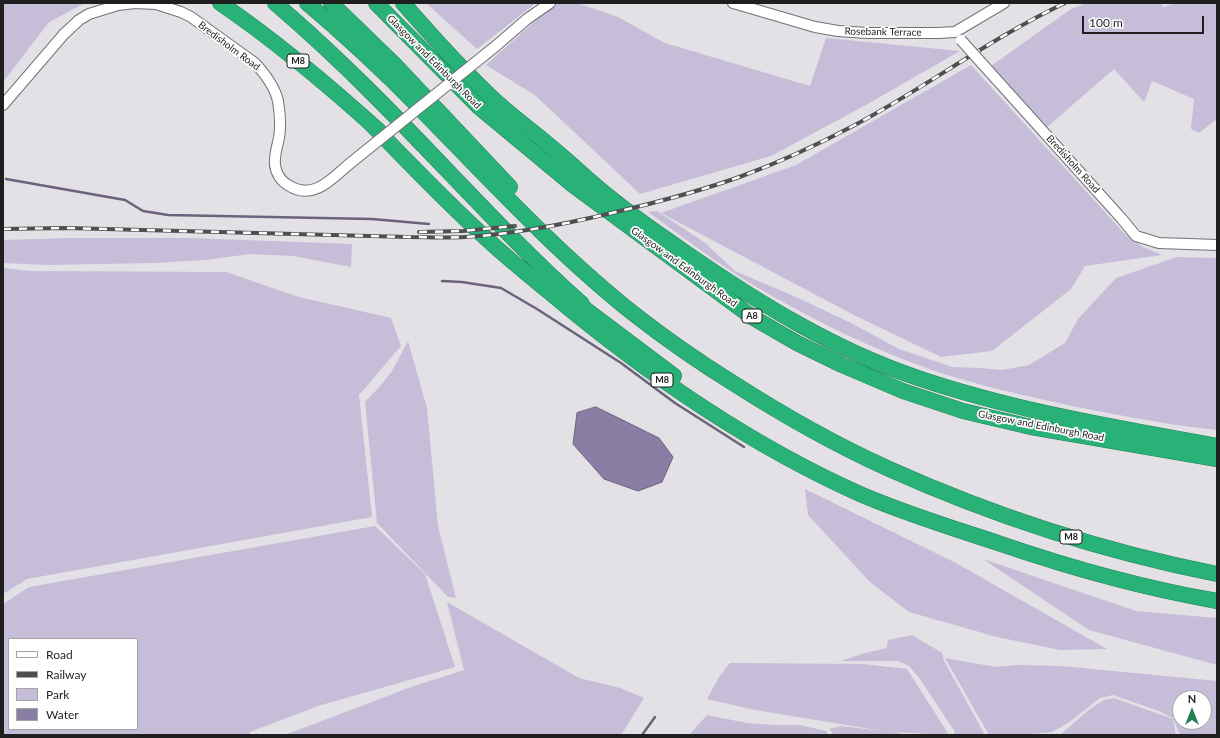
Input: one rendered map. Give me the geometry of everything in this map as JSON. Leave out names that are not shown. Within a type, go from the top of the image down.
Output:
[{"type":"highway","name":"M8","points":[[220,3],[255,27],[336,93],[480,224],[540,275],[694,391],[784,447],[865,488],[901,504],[1010,547]]},
{"type":"highway","name":"M8","points":[[276,3],[370,91],[546,272],[602,322]]},
{"type":"highway","name":"M8","points":[[307,3],[352,42],[434,123],[516,208],[573,261],[634,314],[690,356],[768,405],[886,468],[966,500],[1064,535],[1124,552],[1217,574]]},
{"type":"highway","name":"M8","points":[[320,3],[352,33],[434,123]]},
{"type":"highway","name":"M8","points":[[331,3],[394,64],[525,203],[570,247],[607,280],[677,337],[768,405]]},
{"type":"highway","name":"Glasgow and Edinburgh Road","points":[[376,3],[479,107],[573,185],[746,312],[797,343],[842,365],[903,391],[963,411],[1031,427],[1217,459]]},
{"type":"highway","name":"Glasgow and Edinburgh Road","points":[[403,3],[437,42],[489,95],[608,196],[707,267],[753,298],[789,319],[832,342],[874,361],[913,377],[967,394],[1065,417],[1217,446]]},
{"type":"highway","name":"M8","points":[[371,124],[419,174],[488,240],[615,346],[681,394],[779,454],[860,494],[898,510],[1084,571],[1135,584],[1217,601]]},
{"type":"street","name":"Bredisholm Road","points":[[3,105],[64,34],[79,20],[89,14],[118,5],[135,3],[156,4],[191,17],[254,63],[262,71],[271,84],[278,102],[280,129],[275,166],[279,176],[286,184],[299,190],[313,190],[320,188],[527,19],[550,3]]},
{"type":"street","name":"Rosebank Terrace","points":[[733,3],[815,27],[838,31],[867,33],[938,33],[958,36],[1004,3]]},
{"type":"street","points":[[984,3],[990,12]]},
{"type":"street","name":"Bredisholm Road","points":[[958,36],[1136,236],[1159,243],[1217,245]]},
{"type":"green space","points":[[3,3],[85,3],[49,22],[3,82]]},
{"type":"green space","points":[[426,3],[536,3],[477,49]]},
{"type":"green space","points":[[555,3],[577,3],[618,17],[665,43],[810,86],[826,38],[960,51],[866,105],[771,156],[640,194],[536,96],[486,65]]},
{"type":"green space","points":[[1087,3],[1161,3],[1163,7],[1176,3],[1217,3],[1217,119],[1199,133],[1191,129],[1194,99],[1152,81],[1144,102],[1114,69],[1046,128],[991,66],[1071,9]]},
{"type":"green space","points":[[971,65],[1124,233],[1141,246],[1162,255],[1085,266],[1071,289],[992,351],[941,357],[854,315],[661,213],[796,165]]},
{"type":"green space","points":[[657,211],[704,242],[735,271],[849,322],[899,349],[952,367],[1002,370],[1029,365],[1065,343],[1078,319],[1116,278],[1177,257],[1217,258],[1217,430],[1133,418],[1049,401],[961,379],[910,362],[843,333],[758,288],[716,261],[648,212]]},
{"type":"green space","points":[[71,238],[189,238],[352,244],[351,267],[293,256],[250,254],[206,260],[154,263],[48,265],[3,263],[3,240]]},
{"type":"green space","points":[[3,268],[29,271],[226,272],[299,297],[391,318],[401,346],[359,395],[372,517],[27,579],[3,594]]},
{"type":"green space","points":[[408,341],[427,408],[438,526],[456,598],[448,597],[377,523],[365,402],[392,371]]},
{"type":"green space","points":[[805,489],[956,563],[1107,649],[1060,650],[997,637],[909,612],[870,582],[808,515]]},
{"type":"green space","points":[[375,526],[425,574],[455,667],[318,706],[250,732],[248,735],[3,735],[3,604],[29,587]]},
{"type":"green space","points":[[983,559],[1136,611],[1217,618],[1217,665],[1089,630]]},
{"type":"green space","points":[[447,602],[579,678],[620,688],[644,698],[621,735],[285,735],[411,687],[464,670]]},
{"type":"green space","points":[[912,635],[942,653],[944,661],[985,735],[954,735],[955,732],[920,679],[909,666],[898,661],[841,661],[887,648],[888,640]]},
{"type":"green space","points":[[945,658],[996,667],[1018,665],[1061,666],[1217,681],[1217,735],[1182,735],[1178,730],[1212,730],[1212,690],[1172,690],[1172,718],[1159,711],[1113,695],[1100,698],[1068,723],[1052,732],[1020,735],[989,735]]},
{"type":"green space","points":[[730,663],[863,664],[907,669],[949,735],[892,732],[909,735],[834,735],[829,729],[841,726],[883,731],[755,710],[707,699],[719,677]]},
{"type":"green space","points":[[1114,698],[1172,719],[1172,730],[1175,730],[1176,735],[1060,735],[1090,709],[1104,700]]},
{"type":"green space","points":[[707,715],[747,723],[800,725],[826,731],[829,735],[689,735]]},
{"type":"water","points":[[596,407],[659,438],[673,457],[662,482],[638,491],[604,479],[573,444],[577,413]]},
{"type":"waterway","points":[[6,179],[125,200],[143,211],[168,215],[372,219],[429,224]]},
{"type":"waterway","points":[[442,281],[462,282],[501,288],[537,309],[621,363],[675,403],[744,447]]},
{"type":"waterway","points":[[642,735],[655,717]]},
{"type":"railway","points":[[3,229],[67,228],[408,237],[465,237],[503,234],[578,221],[711,187],[756,171],[798,153],[880,111],[984,47],[1065,3]]},
{"type":"railway","points":[[419,232],[463,231],[515,226]]}]
